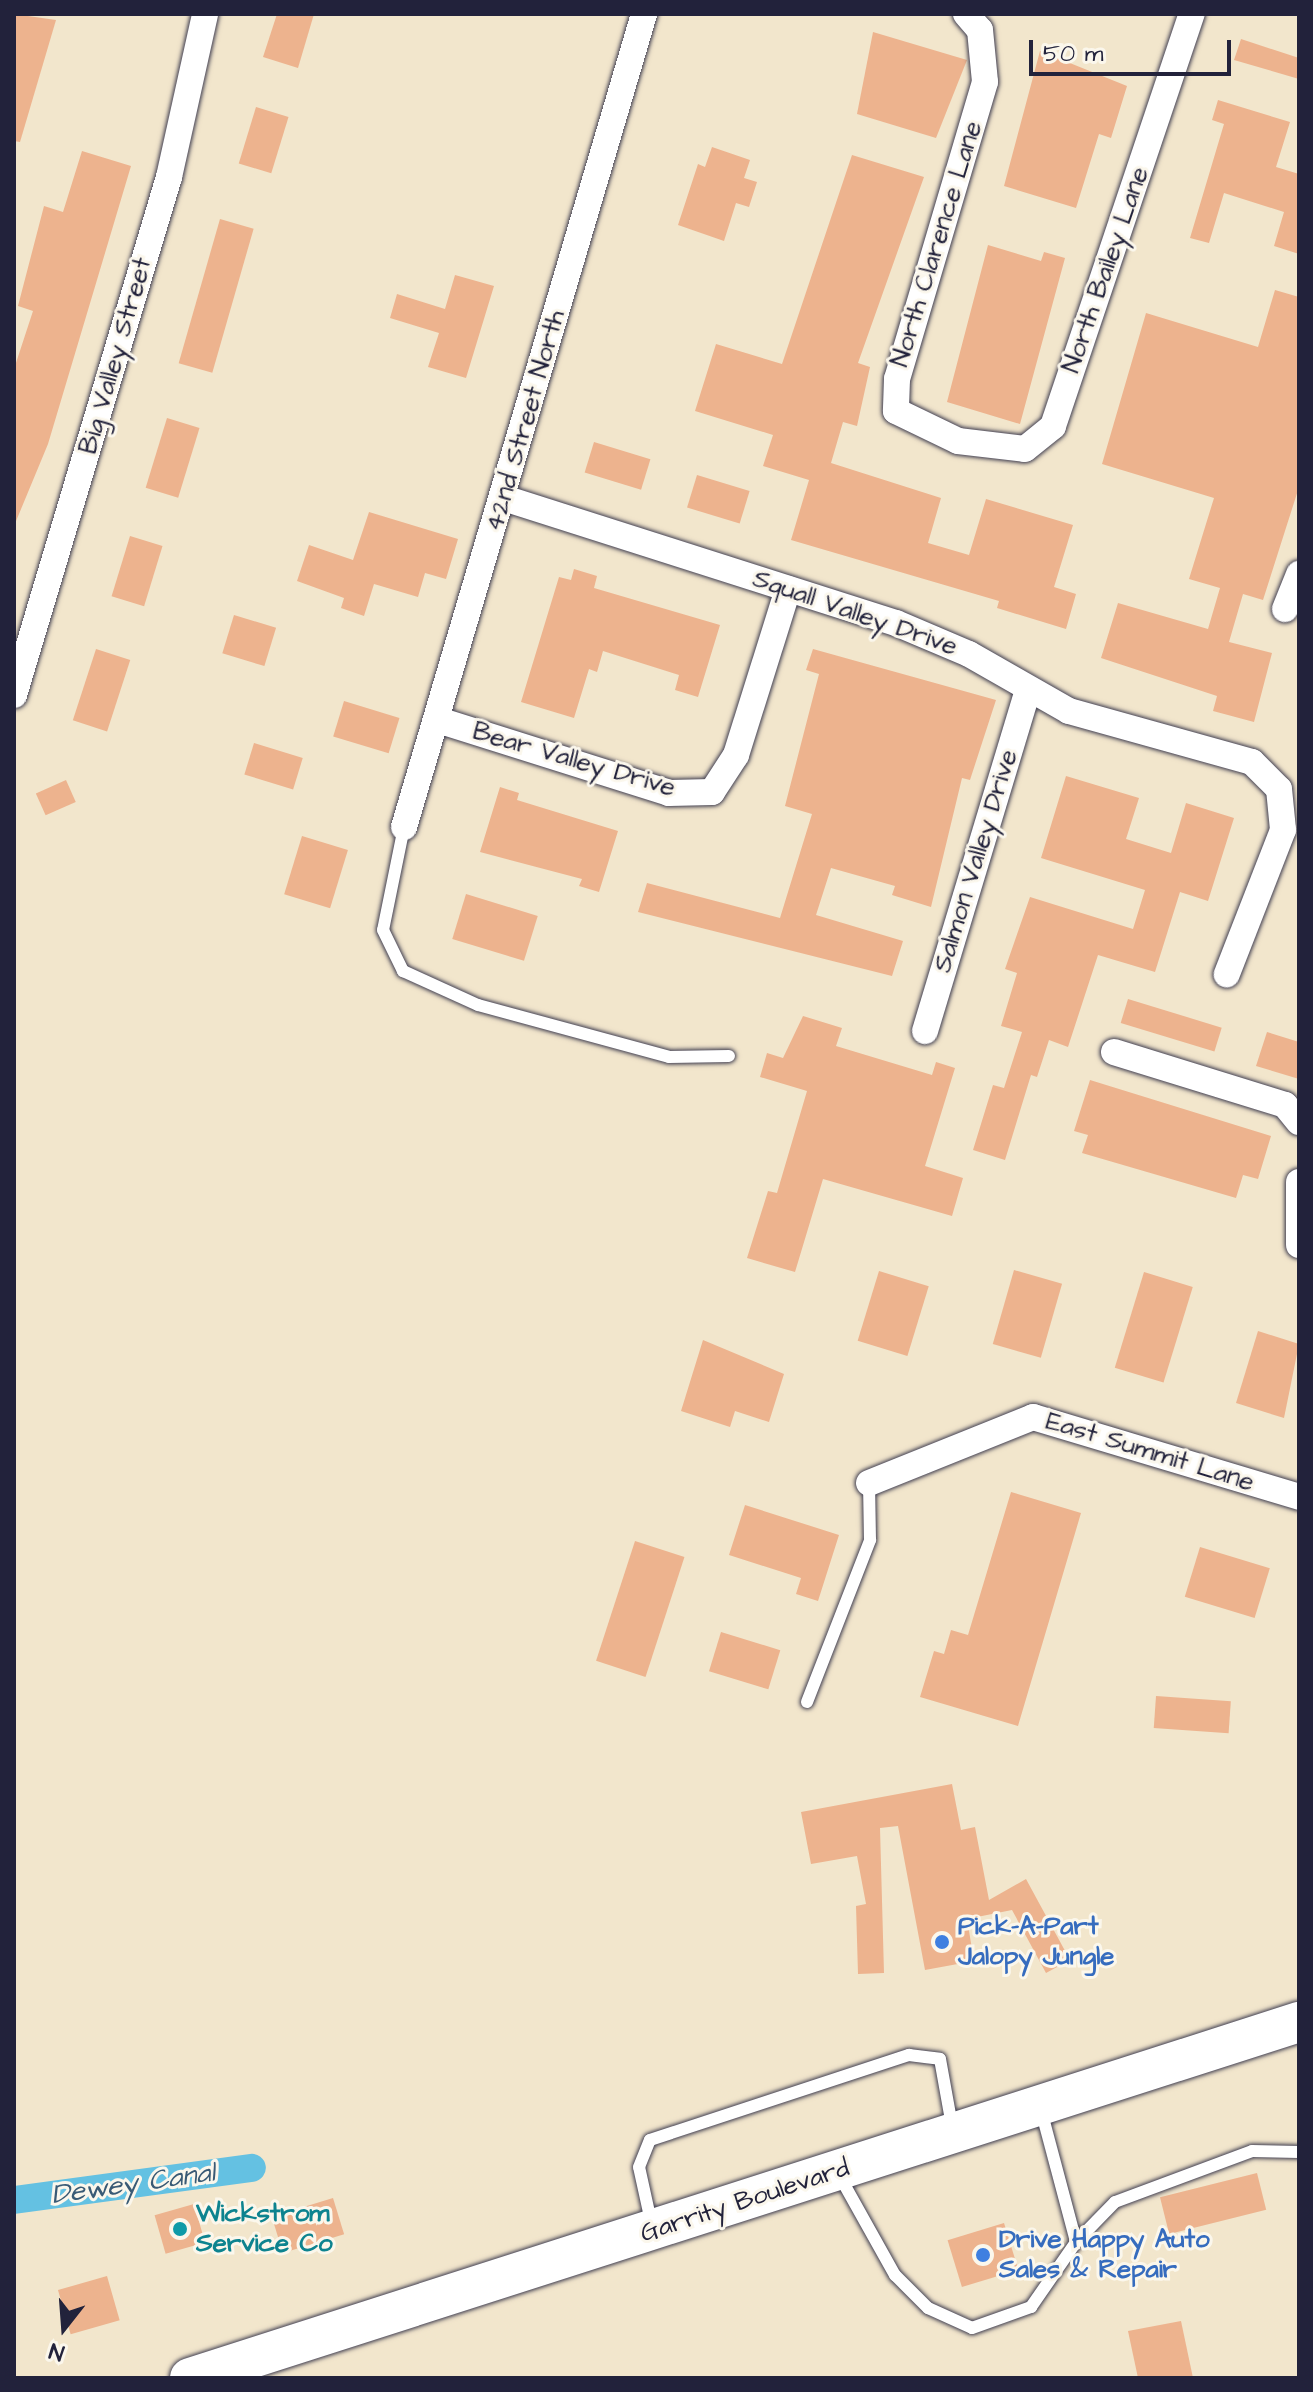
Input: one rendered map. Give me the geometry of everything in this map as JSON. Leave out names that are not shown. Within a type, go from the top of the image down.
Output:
[{"type":"main road","name":"Garrity Boulevard","points":[[190,2378],[269,2366],[653,2231],[1299,2022]]},
{"type":"street","name":"Big Valley Street","points":[[14,695],[169,177],[205,14]]},
{"type":"street","name":"42nd Street North","points":[[404,827],[504,498],[644,14]]},
{"type":"street","name":"North Clarence Lane","points":[[958,441],[896,411],[897,379],[985,82],[980,30],[966,14]]},
{"type":"street","name":"North Bailey Lane","points":[[958,441],[1025,449],[1053,426],[1192,14]]},
{"type":"street","name":"Squall Valley Drive","points":[[504,498],[788,589],[969,654],[1069,711],[1252,762],[1279,789],[1283,830],[1227,974]]},
{"type":"street","points":[[1285,609],[1299,574]]},
{"type":"street","name":"Bear Valley Drive","points":[[438,720],[669,793],[712,792],[736,755],[788,589]]},
{"type":"street","name":"Salmon Valley Drive","points":[[925,1031],[1028,690]]},
{"type":"street","points":[[1114,1052],[1285,1105],[1299,1122]]},
{"type":"street","points":[[1299,1182],[1299,1245]]},
{"type":"street","name":"East Summit Lane","points":[[869,1483],[1033,1417],[1299,1497]]},
{"type":"lane","points":[[404,827],[383,930],[403,971],[478,1005],[669,1057],[729,1056]]},
{"type":"lane","points":[[807,1702],[870,1540],[869,1483]]},
{"type":"lane","points":[[653,2231],[639,2167],[650,2140],[909,2055],[940,2059],[953,2133]]},
{"type":"lane","points":[[1040,2107],[1076,2242]]},
{"type":"lane","points":[[838,2172],[895,2275],[928,2308],[972,2328],[1031,2307],[1076,2242],[1115,2202],[1252,2151],[1299,2152]]},
{"type":"building","points":[[14,14],[56,20],[20,142],[14,141]]},
{"type":"building","points":[[277,14],[314,14],[298,68],[263,57]]},
{"type":"building","points":[[873,32],[967,60],[936,138],[857,114]]},
{"type":"building","points":[[1241,39],[1299,58],[1299,79],[1234,60]]},
{"type":"building","points":[[1040,51],[1127,86],[1111,138],[1099,134],[1076,208],[1004,186]]},
{"type":"building","points":[[1218,100],[1290,122],[1276,167],[1299,174],[1299,254],[1274,246],[1284,212],[1224,193],[1209,243],[1190,238],[1224,124],[1212,120]]},
{"type":"building","points":[[256,107],[289,117],[271,173],[239,163]]},
{"type":"building","points":[[712,147],[750,160],[744,178],[757,182],[749,207],[736,203],[724,241],[678,225],[698,164],[705,167]]},
{"type":"building","points":[[82,151],[131,166],[48,444],[14,526],[14,369],[33,311],[18,306],[44,206],[63,212]]},
{"type":"building","points":[[852,155],[924,177],[858,363],[870,367],[857,426],[843,422],[831,463],[941,498],[928,543],[969,555],[986,499],[1073,525],[1054,587],[1076,594],[1066,629],[997,608],[999,601],[791,540],[809,480],[763,466],[773,435],[695,411],[716,344],[782,364]]},
{"type":"building","points":[[220,219],[254,229],[212,373],[179,363]]},
{"type":"building","points":[[988,245],[1041,261],[1044,252],[1065,258],[1020,424],[947,402]]},
{"type":"building","points":[[455,275],[494,286],[466,378],[428,367],[439,333],[390,318],[397,294],[445,309]]},
{"type":"building","points":[[1275,290],[1299,297],[1299,487],[1263,600],[1243,594],[1229,642],[1272,653],[1254,722],[1213,711],[1217,696],[1101,658],[1118,603],[1208,629],[1220,588],[1189,579],[1214,498],[1102,464],[1146,313],[1258,347]]},
{"type":"building","points":[[167,418],[200,428],[178,498],[146,488]]},
{"type":"building","points":[[594,442],[650,459],[641,490],[585,473]]},
{"type":"building","points":[[697,475],[750,491],[740,524],[687,508]]},
{"type":"building","points":[[369,512],[458,539],[446,579],[425,573],[418,597],[374,584],[364,616],[341,608],[344,598],[297,581],[309,545],[353,560]]},
{"type":"building","points":[[130,536],[163,546],[144,606],[112,596]]},
{"type":"building","points":[[574,569],[597,576],[594,588],[720,625],[698,697],[675,690],[679,675],[603,651],[597,672],[589,669],[574,718],[521,702],[559,577],[571,580]]},
{"type":"building","points":[[234,615],[276,628],[264,666],[222,653]]},
{"type":"building","points":[[96,649],[130,660],[107,731],[73,720]]},
{"type":"building","points":[[813,649],[996,700],[970,780],[962,778],[931,907],[892,895],[895,886],[831,868],[816,915],[903,941],[892,976],[638,912],[647,883],[780,918],[812,814],[785,806],[819,674],[806,670]]},
{"type":"building","points":[[344,701],[399,718],[389,753],[333,736]]},
{"type":"building","points":[[254,743],[303,758],[293,789],[244,775]]},
{"type":"building","points":[[1066,776],[1139,798],[1126,839],[1171,853],[1186,803],[1234,818],[1208,901],[1180,892],[1155,972],[1098,955],[1068,1047],[1049,1040],[1037,1077],[1031,1075],[1005,1160],[973,1150],[993,1085],[1004,1088],[1022,1032],[1001,1026],[1017,973],[1005,969],[1030,897],[1133,929],[1145,890],[1041,858]]},
{"type":"building","points":[[66,780],[76,802],[46,815],[36,793]]},
{"type":"building","points":[[500,787],[519,793],[517,800],[618,831],[599,892],[579,886],[582,879],[480,852]]},
{"type":"building","points":[[302,836],[348,850],[330,908],[284,894]]},
{"type":"building","points":[[466,894],[538,916],[524,961],[452,939]]},
{"type":"building","points":[[1128,999],[1222,1028],[1214,1052],[1121,1023]]},
{"type":"building","points":[[803,1016],[842,1028],[836,1046],[932,1075],[936,1062],[955,1068],[925,1166],[963,1178],[952,1216],[823,1179],[795,1272],[747,1258],[768,1191],[777,1193],[807,1091],[760,1077],[767,1053],[783,1058]]},
{"type":"building","points":[[1267,1032],[1299,1042],[1299,1079],[1256,1066]]},
{"type":"building","points":[[1090,1080],[1271,1136],[1258,1179],[1243,1175],[1236,1198],[1082,1153],[1088,1135],[1074,1131]]},
{"type":"building","points":[[1014,1270],[1062,1284],[1041,1358],[993,1344]]},
{"type":"building","points":[[879,1271],[929,1286],[907,1356],[858,1341]]},
{"type":"building","points":[[1144,1272],[1193,1287],[1164,1383],[1115,1368]]},
{"type":"building","points":[[1258,1331],[1299,1344],[1284,1418],[1236,1403]]},
{"type":"building","points":[[703,1340],[784,1374],[769,1422],[735,1411],[730,1427],[681,1411]]},
{"type":"building","points":[[1011,1492],[1081,1513],[1018,1726],[920,1697],[934,1651],[944,1654],[951,1630],[968,1635]]},
{"type":"building","points":[[745,1505],[839,1535],[818,1601],[796,1594],[801,1578],[729,1555]]},
{"type":"building","points":[[635,1541],[684,1557],[646,1677],[596,1661]]},
{"type":"building","points":[[1200,1547],[1270,1568],[1255,1618],[1185,1597]]},
{"type":"building","points":[[721,1632],[780,1650],[768,1689],[709,1671]]},
{"type":"building","points":[[1156,1696],[1231,1701],[1229,1733],[1154,1728]]},
{"type":"building","points":[[952,1784],[961,1830],[975,1827],[989,1900],[1026,1879],[1070,1960],[1046,1973],[1012,1910],[967,1919],[974,1961],[925,1970],[898,1826],[880,1828],[884,1973],[858,1974],[856,1906],[866,1904],[857,1856],[811,1864],[801,1812]]},
{"type":"building","points":[[1257,2173],[1266,2210],[1169,2234],[1160,2197]]},
{"type":"building","points":[[333,2198],[344,2234],[283,2253],[272,2217]]},
{"type":"building","name":"Wickstrom Service Co","points":[[194,2204],[205,2242],[166,2254],[155,2215]]},
{"type":"building","name":"Drive Happy Auto Sales & Repair","points":[[1004,2223],[1018,2270],[962,2287],[948,2240]]},
{"type":"building","points":[[107,2276],[120,2320],[71,2334],[58,2290]]},
{"type":"building","points":[[1181,2321],[1193,2378],[1138,2378],[1128,2331]]},
{"type":"waterway","name":"Dewey Canal","points":[[14,2200],[252,2168]]},
{"type":"place","name":"Pick-A-Part Jalopy Jungle","points":[[942,1942]]},
{"type":"place","name":"Wickstrom Service Co","points":[[180,2229]]},
{"type":"place","name":"Drive Happy Auto Sales & Repair","points":[[983,2255]]}]
